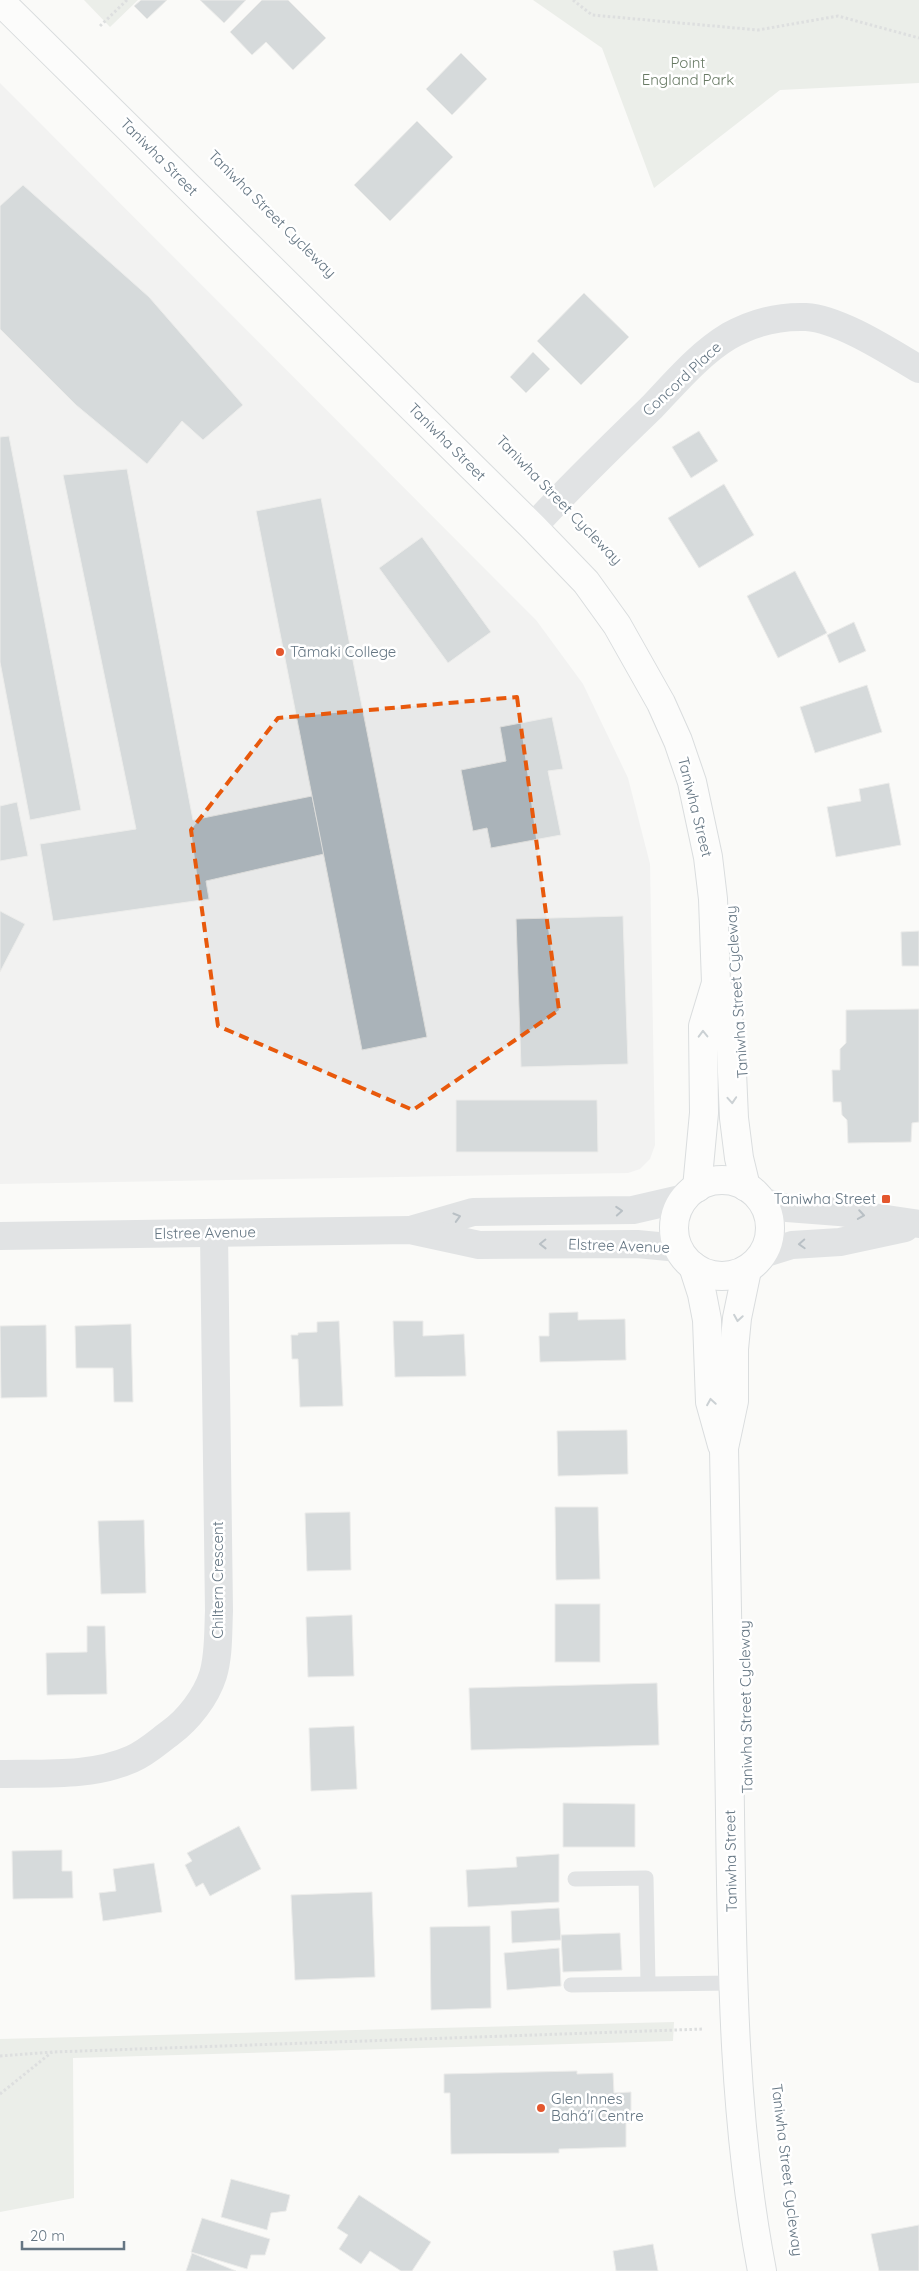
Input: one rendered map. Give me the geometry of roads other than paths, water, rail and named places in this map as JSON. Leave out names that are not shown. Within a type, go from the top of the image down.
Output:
[{"type":"main road","name":"Taniwha Street","points":[[0,1],[533,526],[586,582],[617,624],[642,667],[678,741],[692,782],[708,857],[714,899],[716,983],[730,1026],[734,1118],[739,1158],[754,1194]]},
{"type":"main road","name":"Taniwha Street","points":[[691,1193],[704,1113],[703,1026],[716,983]]},
{"type":"main road","points":[[721,1180],[734,1182],[754,1194],[768,1214],[770,1227],[768,1241],[755,1262],[733,1275],[719,1276],[705,1273],[686,1257],[675,1236],[675,1222],[678,1209],[691,1193],[708,1182],[721,1180]]},
{"type":"main road","name":"Taniwha Street","points":[[686,1257],[702,1294],[708,1320],[710,1402],[724,1448]]},
{"type":"main road","name":"Taniwha Street","points":[[755,1262],[734,1349],[734,1401],[724,1448],[734,2028],[743,2150],[750,2205],[762,2271]]},
{"type":"street","name":"Concord Place","points":[[533,526],[705,354],[746,328],[765,321],[788,318],[807,317],[826,321],[877,345],[919,369]]},
{"type":"street","name":"Elstree Avenue","points":[[410,1230],[473,1212],[602,1212],[641,1209],[691,1193]]},
{"type":"street","points":[[754,1194],[787,1208],[839,1212],[919,1224]]},
{"type":"street","points":[[755,1262],[792,1245],[840,1242],[919,1224]]},
{"type":"street","name":"Elstree Avenue","points":[[0,1236],[410,1230],[479,1244],[637,1244],[686,1257]]},
{"type":"street","name":"Chiltern Crescent","points":[[0,1774],[94,1770],[131,1760],[178,1727],[192,1712],[212,1677],[218,1649],[220,1611],[214,1233]]},
{"type":"lane","points":[[574,1879],[646,1878],[648,1983]]},
{"type":"lane","points":[[571,1985],[733,1983]]},
{"type":"place","name":"Tāmaki College","points":[[280,652]]},
{"type":"place","name":"Taniwha Street","points":[[886,1199]]},
{"type":"place","name":"Glen Innes Bahá'í Centre","points":[[541,2108]]},
{"type":"park label","name":"Point England Park","points":[[688,72]]}]
